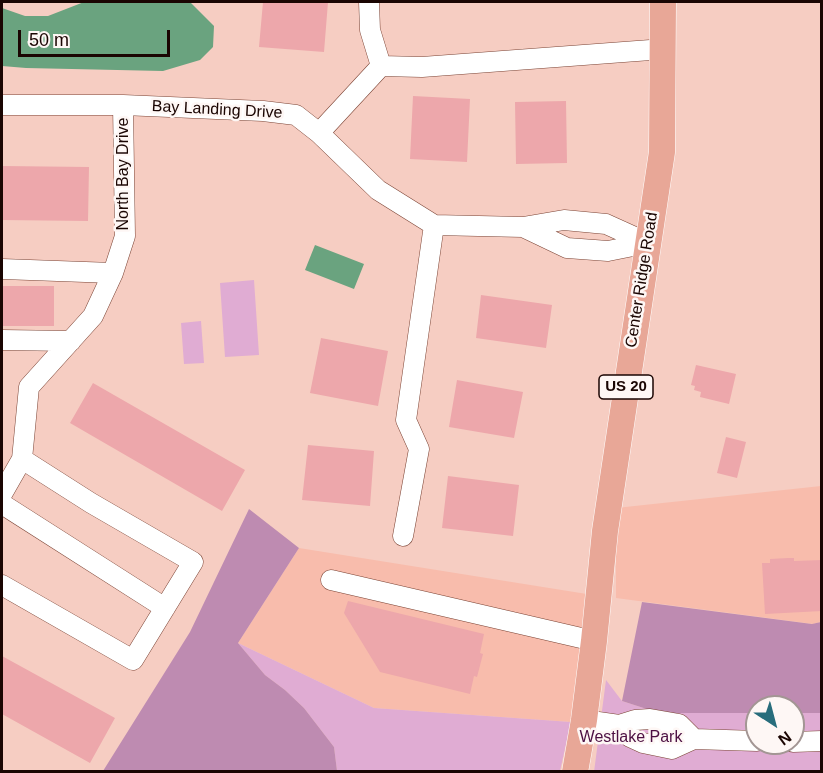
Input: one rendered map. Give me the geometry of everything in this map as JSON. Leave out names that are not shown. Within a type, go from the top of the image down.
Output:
[{"type":"main road","name":"Center Ridge Road","points":[[575,771],[594,641],[605,531],[662,152],[663,2]]},
{"type":"street","points":[[369,2],[370,30],[381,66]]},
{"type":"street","points":[[319,133],[381,66],[422,67],[664,49]]},
{"type":"street","name":"Bay Landing Drive","points":[[2,105],[123,105],[263,111],[296,115],[319,133],[378,190],[434,225]]},
{"type":"street","name":"North Bay Drive","points":[[2,494],[22,459],[29,387],[93,316],[113,273],[125,236],[123,105]]},
{"type":"street","points":[[403,536],[419,449],[406,420],[434,225],[523,227],[564,220],[606,224],[648,243]]},
{"type":"street","points":[[523,227],[567,248],[608,251],[648,243]]},
{"type":"street","points":[[2,269],[113,273]]},
{"type":"street","points":[[2,340],[71,340]]},
{"type":"street","points":[[2,585],[133,660],[193,562],[91,503],[22,459]]},
{"type":"street","points":[[2,504],[165,608]]},
{"type":"street","points":[[331,580],[594,641]]},
{"type":"street","points":[[584,720],[619,725],[635,720],[650,719],[679,724],[694,739],[745,741]]},
{"type":"street","points":[[805,742],[822,741]]},
{"type":"shaded area","points":[[84,2],[190,2],[214,26],[213,47],[200,60],[163,71],[2,66],[2,8],[25,16],[48,16]]},
{"type":"shaded area","points":[[315,245],[364,264],[354,289],[305,270]]},
{"type":"shaded area","points":[[821,486],[821,622],[813,624],[616,598],[616,508]]},
{"type":"shaded area","points":[[249,509],[299,548],[238,643],[265,675],[304,708],[334,747],[337,771],[103,771],[190,632]]},
{"type":"shaded area","points":[[299,548],[593,595],[571,722],[374,708],[238,643]]},
{"type":"shaded area","points":[[642,602],[812,624],[821,622],[821,713],[805,713],[805,695],[745,695],[745,713],[659,713],[622,701]]},
{"type":"green space","points":[[254,280],[259,355],[225,357],[220,283]]},
{"type":"green space","points":[[201,321],[204,363],[184,364],[181,323]]},
{"type":"green space","points":[[238,643],[374,708],[571,722],[560,771],[337,771],[334,747],[304,708],[265,675]]},
{"type":"green space","name":"Westlake Park","points":[[606,680],[622,701],[659,713],[745,713],[745,755],[805,755],[805,713],[821,713],[821,771],[594,772]]},
{"type":"building","points":[[263,2],[328,2],[324,52],[259,47]]},
{"type":"building","points":[[413,96],[470,99],[467,162],[410,159]]},
{"type":"building","points":[[566,101],[567,163],[516,164],[515,102]]},
{"type":"building","points":[[2,166],[89,167],[88,221],[2,220]]},
{"type":"building","points":[[2,286],[54,286],[54,326],[2,326]]},
{"type":"building","points":[[481,295],[552,305],[546,348],[476,338]]},
{"type":"building","points":[[321,338],[388,351],[378,406],[310,393]]},
{"type":"building","points":[[696,365],[736,374],[729,404],[700,397],[701,392],[694,390],[695,386],[691,385]]},
{"type":"building","points":[[457,380],[523,392],[514,438],[449,427]]},
{"type":"building","points":[[93,383],[245,470],[222,511],[70,423]]},
{"type":"building","points":[[726,437],[746,442],[737,478],[717,473]]},
{"type":"building","points":[[308,445],[374,451],[370,506],[302,500]]},
{"type":"building","points":[[448,476],[519,485],[513,536],[442,528]]},
{"type":"building","points":[[794,558],[794,561],[822,560],[822,611],[765,614],[762,563],[770,563],[770,559]]},
{"type":"building","points":[[348,601],[484,634],[480,653],[483,654],[470,694],[380,672],[344,613]]},
{"type":"building","points":[[2,656],[115,718],[90,763],[2,714]]}]
